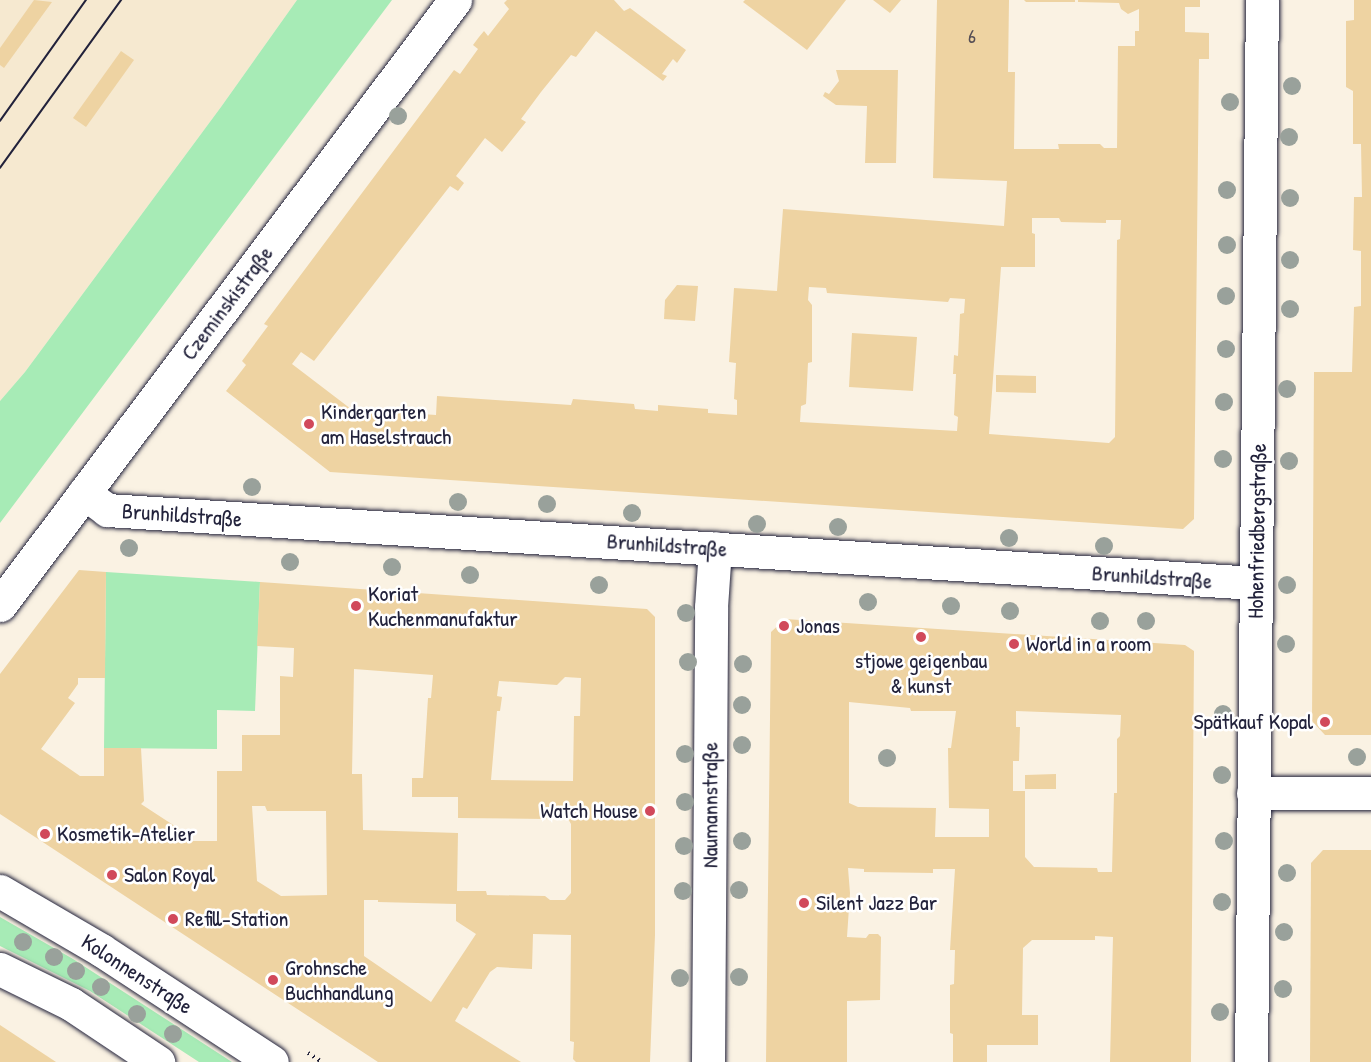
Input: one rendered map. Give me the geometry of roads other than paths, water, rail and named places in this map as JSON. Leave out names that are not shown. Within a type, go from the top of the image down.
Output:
[{"type":"street","name":"Czeminskistraße","points":[[0,605],[455,0]]},
{"type":"street","name":"Hohenfriedbergstraße","points":[[1251,1062],[1262,0]]},
{"type":"street","name":"Brunhildstraße","points":[[84,493],[107,510],[1256,583]]},
{"type":"street","name":"Naumannstraße","points":[[708,1062],[711,607],[715,548]]},
{"type":"street","points":[[1253,793],[1371,793]]},
{"type":"street","name":"Kolonnenstraße","points":[[0,891],[93,945],[272,1062]]},
{"type":"street","points":[[0,969],[71,1004],[158,1062]]},
{"type":"tram line","points":[[0,121],[86,0]]},
{"type":"tram line","points":[[0,168],[121,0]]},
{"type":"place","name":"Kindergarten am Haselstrauch","points":[[309,424]]},
{"type":"place","name":"Koriat Kuchenmanufaktur","points":[[356,606]]},
{"type":"place","name":"Jonas","points":[[784,626]]},
{"type":"place","name":"stjowe geigenbau & kunst","points":[[921,637]]},
{"type":"place","name":"World in a room","points":[[1014,644]]},
{"type":"place","name":"Spätkauf Kopal","points":[[1325,722]]},
{"type":"place","name":"Watch House","points":[[650,811]]},
{"type":"place","name":"Kosmetik-Atelier","points":[[45,834]]},
{"type":"place","name":"Salon Royal","points":[[112,875]]},
{"type":"place","name":"Silent Jazz Bar","points":[[804,903]]},
{"type":"place","name":"Refill-Station","points":[[173,919]]},
{"type":"place","name":"Grohnsche Buchhandlung","points":[[273,980]]}]
